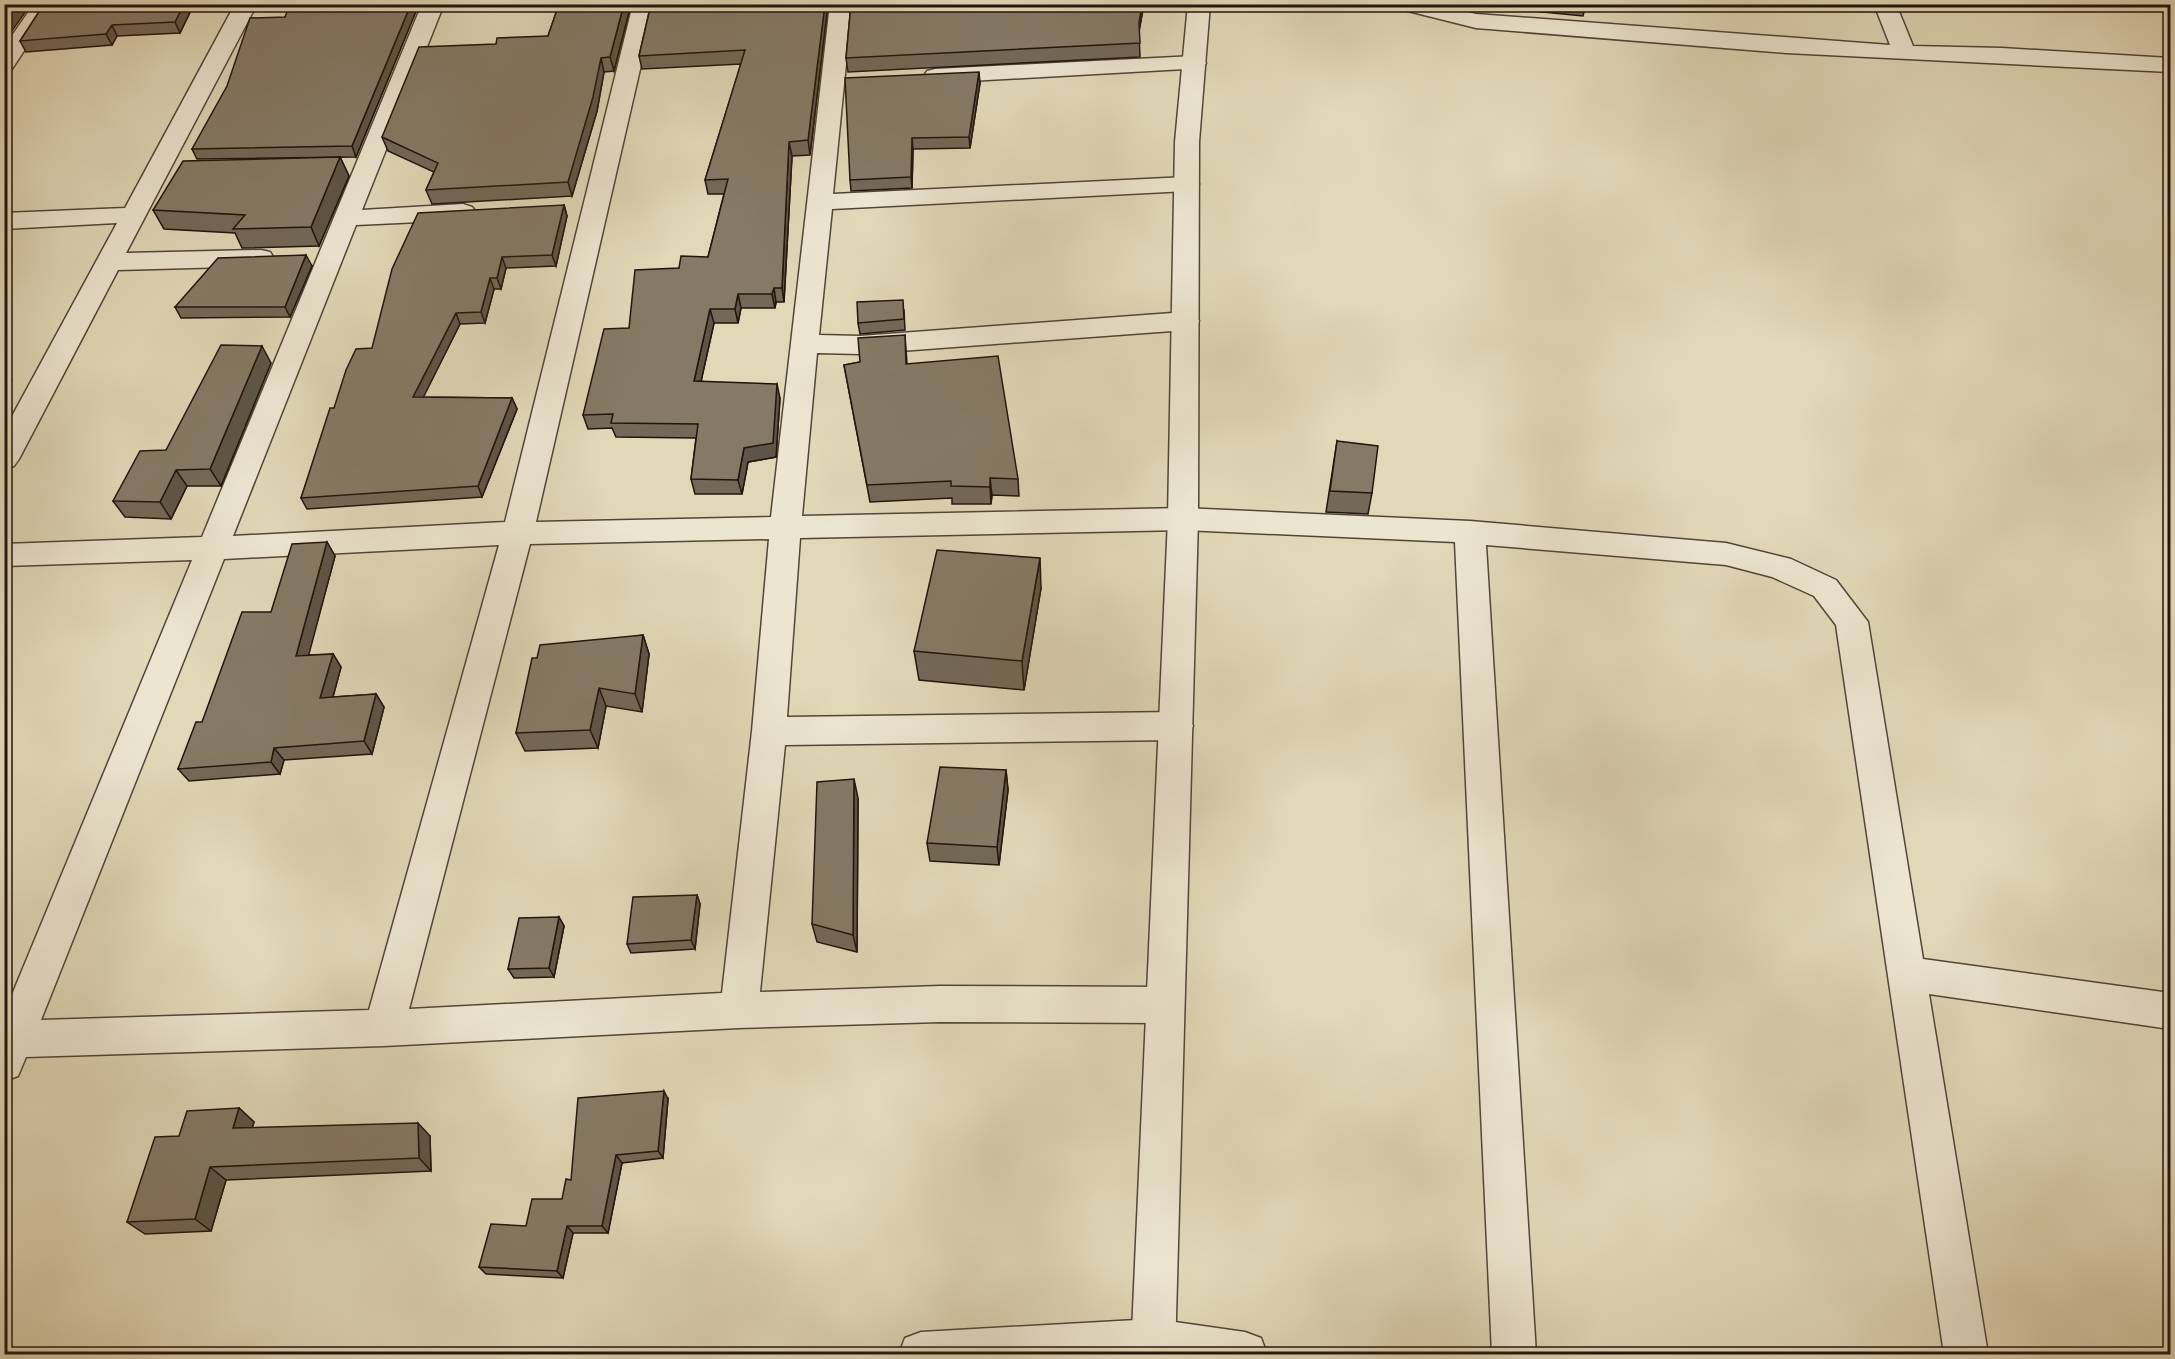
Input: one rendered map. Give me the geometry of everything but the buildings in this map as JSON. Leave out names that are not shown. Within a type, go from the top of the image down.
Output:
[{"type":"street","points":[[4,64],[45,4]]},
{"type":"street","points":[[4,459],[133,215],[169,171],[246,4]]},
{"type":"street","points":[[434,4],[356,166],[347,218],[308,257],[213,549],[8,1047],[739,1010],[940,1004],[1165,1005]]},
{"type":"street","points":[[384,1028],[518,533],[585,205],[644,4]]},
{"type":"street","points":[[739,1010],[769,731],[785,529],[821,202],[846,81],[841,4]]},
{"type":"street","points":[[1154,1348],[1183,519],[1187,142],[1199,4]]},
{"type":"street","points":[[1885,4],[1904,53]]},
{"type":"street","points":[[1421,6],[1476,21],[1785,46],[1904,53],[2012,55],[2170,65]]},
{"type":"street","points":[[916,77],[1195,63]]},
{"type":"street","points":[[821,202],[1187,184]]},
{"type":"street","points":[[347,218],[490,210]]},
{"type":"street","points":[[4,221],[133,215]]},
{"type":"street","points":[[108,262],[308,257]]},
{"type":"street","points":[[805,344],[860,345],[1186,321]]},
{"type":"street","points":[[4,555],[213,549],[518,533],[1183,519],[1470,532],[1726,554],[1780,567],[1825,588],[1852,622],[1966,1354]]},
{"type":"street","points":[[1470,532],[1514,1354]]},
{"type":"street","points":[[769,731],[1176,726]]},
{"type":"street","points":[[1907,974],[2170,1011]]},
{"type":"street","points":[[921,1354],[1154,1348],[1245,1354]]}]
